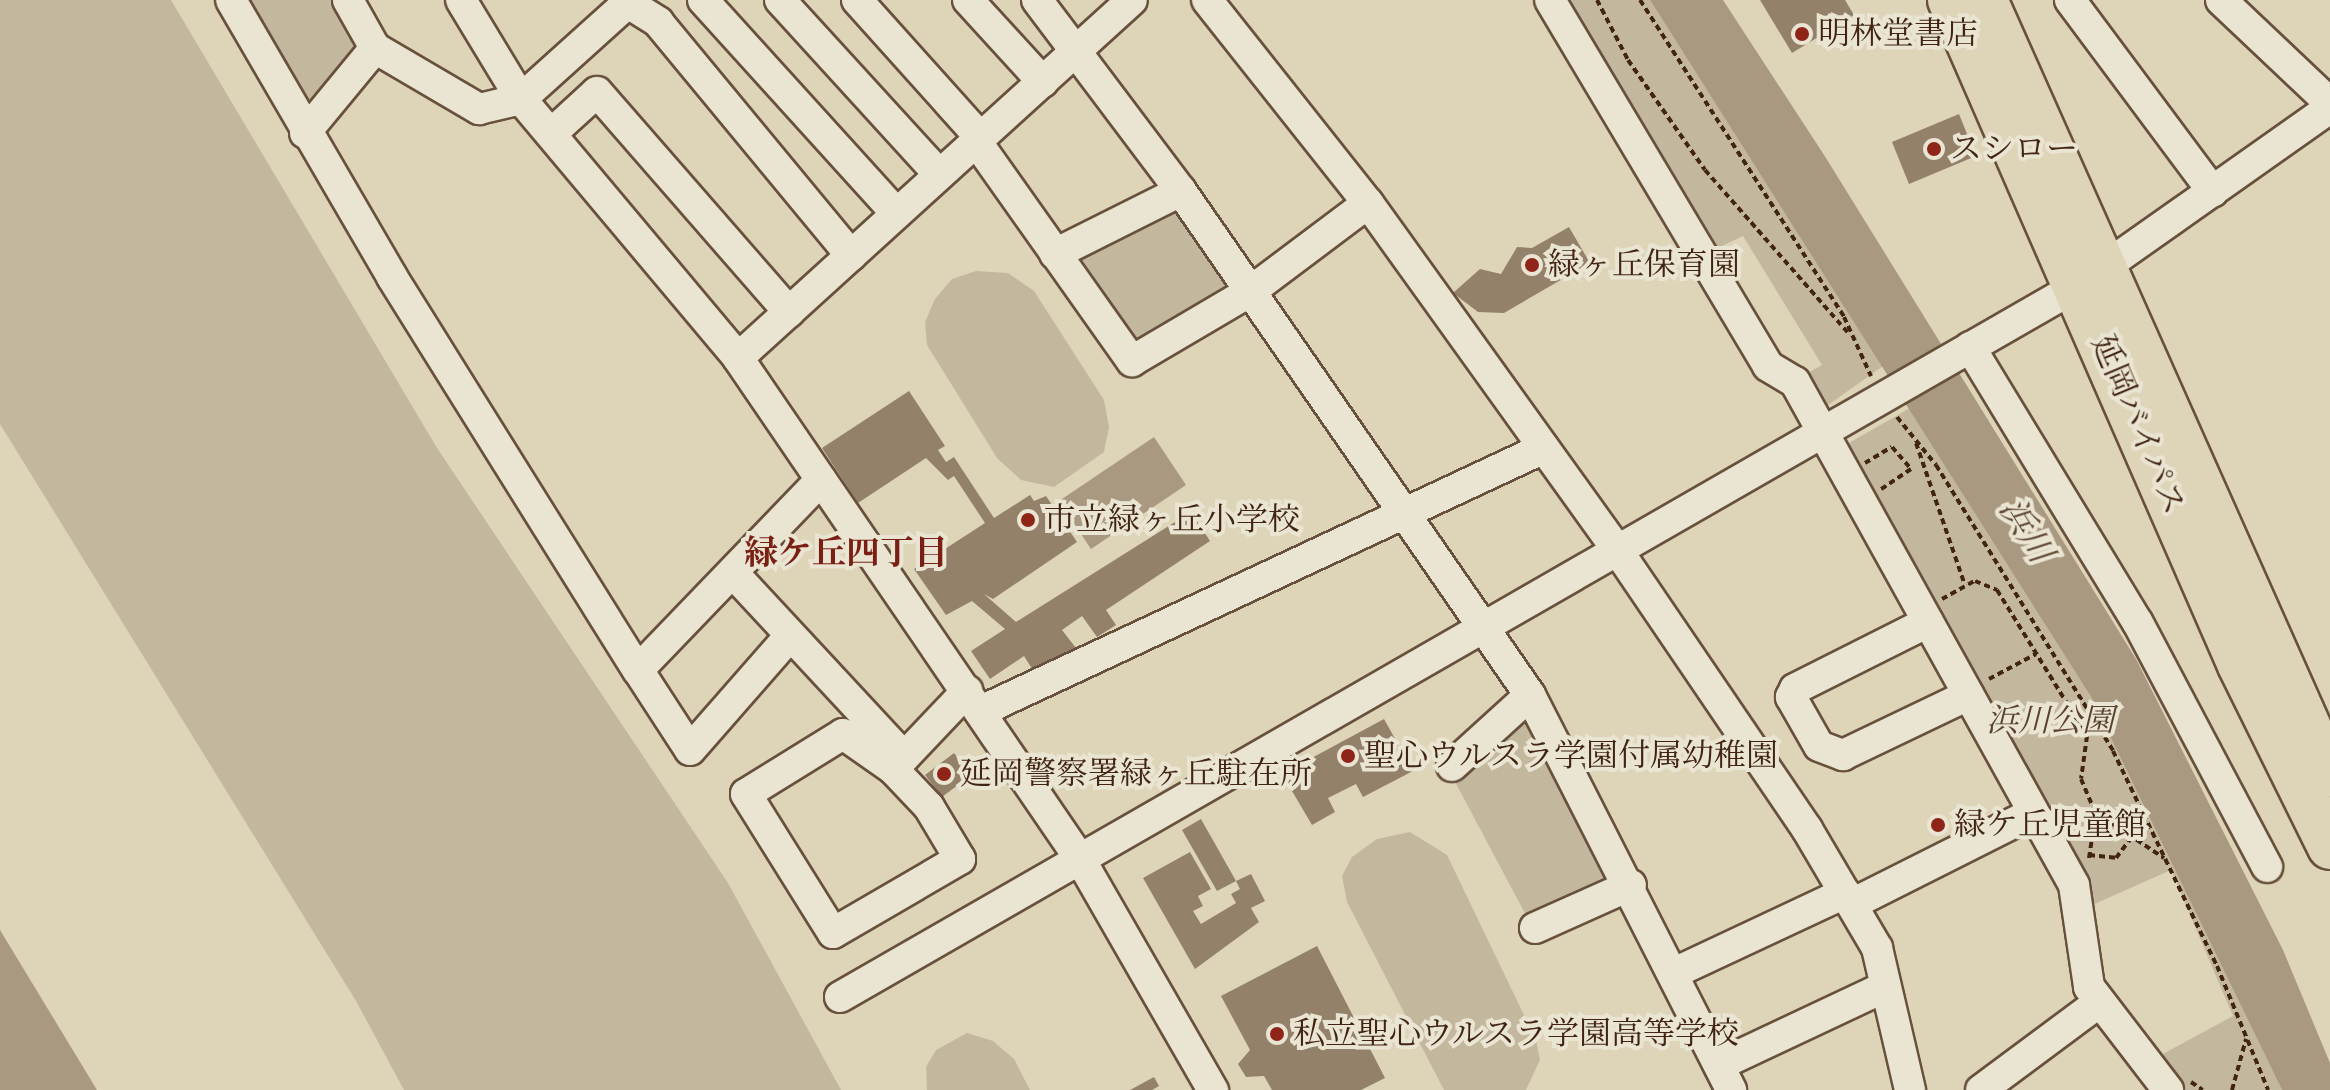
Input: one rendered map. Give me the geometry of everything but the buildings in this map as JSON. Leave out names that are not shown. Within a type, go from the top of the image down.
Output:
[{"type":"highway","name":"延岡バイパス","points":[[1950,0],[2093,277],[2330,773]]},
{"type":"highway","name":"延岡バイパス","points":[[1985,0],[2240,665],[2330,847]]},
{"type":"street","points":[[231,0],[305,133],[690,750],[788,638]]},
{"type":"street","points":[[348,0],[375,48]]},
{"type":"street","points":[[461,0],[521,99],[738,358],[1080,859],[1213,1090]]},
{"type":"street","points":[[703,0],[896,213]]},
{"type":"street","points":[[857,0],[978,140],[1132,361],[1251,291],[1368,203]]},
{"type":"street","points":[[968,0],[1043,82]]},
{"type":"street","points":[[1037,0],[1079,49],[1181,191],[1530,695],[1631,885],[1725,1077],[1885,987]]},
{"type":"street","points":[[738,358],[1132,0]]},
{"type":"street","points":[[1207,0],[1368,203],[1618,551],[1848,898],[1877,948],[1910,1090]]},
{"type":"street","points":[[1550,0],[1768,366],[1795,382],[1825,436],[1863,484],[1932,612],[1967,693],[2074,885],[2084,972],[2098,1003],[2168,1090]]},
{"type":"street","points":[[2070,0],[2213,192]]},
{"type":"street","points":[[840,997],[1483,626],[1825,436],[1966,349],[2093,277],[2330,105],[2221,0]]},
{"type":"street","points":[[375,48],[384,48],[479,109],[521,99],[630,1],[658,22],[851,255]]},
{"type":"street","points":[[790,4],[939,174]]},
{"type":"street","points":[[305,133],[375,48]]},
{"type":"street","points":[[551,134],[597,92],[789,312]]},
{"type":"street","points":[[1055,254],[1181,191]]},
{"type":"street","points":[[1966,349],[2138,623],[2267,867]]},
{"type":"street","points":[[898,763],[974,701],[1407,518],[1544,448]]},
{"type":"street","points":[[638,670],[734,574],[821,480]]},
{"type":"street","points":[[734,574],[898,763],[960,859],[833,933],[746,794],[843,734],[898,763]]},
{"type":"street","points":[[1932,612],[1795,689],[1791,697],[1819,746],[1843,755],[1967,693]]},
{"type":"street","points":[[1452,766],[1530,695]]},
{"type":"street","points":[[1674,973],[2033,813]]},
{"type":"street","points":[[1535,928],[1631,885]]},
{"type":"street","points":[[1981,1090],[2098,1003]]},
{"type":"path","points":[[1597,0],[1628,60],[1705,170],[1839,330],[1852,336]]},
{"type":"path","points":[[1640,0],[1916,441],[2053,648],[2166,859],[2268,1090]]},
{"type":"path","points":[[1916,441],[1916,457],[1965,585]]},
{"type":"path","points":[[1886,447],[1911,469],[1884,489],[1863,484],[1865,463],[1886,447]]},
{"type":"path","points":[[1932,612],[1965,585],[1975,581],[1997,590],[2087,736],[2081,779],[2095,812],[2166,859]]},
{"type":"path","points":[[1967,693],[2036,654]]},
{"type":"path","points":[[2089,855],[2116,858],[2132,837]]},
{"type":"path","points":[[2232,1090],[2247,1037]]},
{"type":"green space","points":[[0,0],[171,0],[437,448],[728,883],[841,1090],[404,1090],[356,1001],[0,424]]},
{"type":"green space","points":[[243,0],[335,0],[361,49],[307,116]]},
{"type":"green space","points":[[1561,0],[1650,0],[1883,366],[1821,410],[1799,378],[1822,365],[1743,236],[1711,251]]},
{"type":"green space","points":[[1178,198],[1241,288],[1135,350],[1068,253]]},
{"type":"green space","points":[[976,271],[1008,273],[1034,291],[1104,400],[1109,427],[1104,452],[1054,487],[1021,480],[997,458],[927,345],[925,322],[935,299],[952,279]]},
{"type":"green space","name":"浜川公園","points":[[1910,408],[2085,685],[2282,1090],[2180,1090],[2161,1055],[2233,1016],[2171,870],[2090,906],[1842,447]]},
{"type":"green space","points":[[1527,710],[1617,877],[1528,919],[1453,778]]},
{"type":"green space","points":[[1410,832],[1447,855],[1536,1040],[1540,1060],[1526,1090],[1444,1090],[1347,902],[1342,876],[1352,857],[1377,839]]},
{"type":"green space","points":[[967,1033],[993,1041],[1014,1059],[1030,1090],[927,1090],[926,1067],[936,1050]]},
{"type":"water","name":"浜川","points":[[1650,0],[1723,0],[1826,158],[2136,659],[2283,950],[2330,1063],[2330,1090],[2282,1090],[2090,695]]},
{"type":"water","points":[[1154,437],[1186,485],[1091,549],[1059,501]]},
{"type":"water","points":[[0,930],[97,1090],[0,1090]]},
{"type":"place","name":"明林堂書店","points":[[1802,34]]},
{"type":"place","name":"スシロー","points":[[1934,149]]},
{"type":"place","name":"緑ヶ丘保育園","points":[[1532,265]]},
{"type":"place","name":"市立緑ヶ丘小学校","points":[[1028,520]]},
{"type":"place","name":"聖心ウルスラ学園付属幼稚園","points":[[1348,756]]},
{"type":"place","name":"延岡警察署緑ヶ丘駐在所","points":[[944,774]]},
{"type":"place","name":"緑ケ丘児童館","points":[[1938,825]]},
{"type":"place","name":"私立聖心ウルスラ学園高等学校","points":[[1277,1034]]},
{"type":"district","name":"緑ケ丘四丁目","points":[[846,555]]}]
